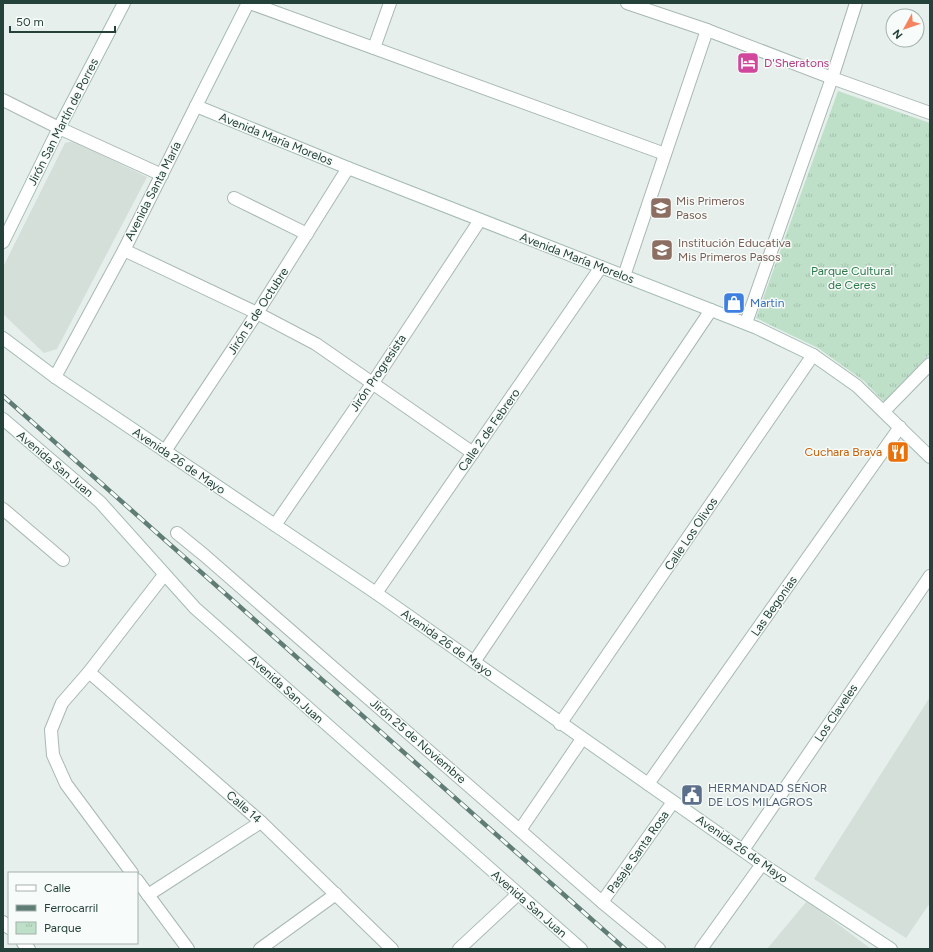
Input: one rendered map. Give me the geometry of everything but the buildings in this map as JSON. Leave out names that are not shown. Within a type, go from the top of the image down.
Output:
[{"type":"street","name":"Jirón San Martín de Porres","points":[[3,242],[59,128],[124,3]]},
{"type":"street","points":[[249,3],[665,154]]},
{"type":"street","name":"Avenida Santa María","points":[[55,377],[124,250],[249,3]]},
{"type":"street","points":[[374,48],[390,3]]},
{"type":"street","points":[[626,3],[707,30],[832,78],[930,113]]},
{"type":"street","points":[[746,323],[832,78],[856,3]]},
{"type":"street","points":[[624,276],[707,30]]},
{"type":"street","points":[[3,100],[59,128],[162,175]]},
{"type":"street","name":"Avenida María Morelos","points":[[196,106],[348,168],[746,323],[813,355],[857,386],[930,457]]},
{"type":"street","name":"Jirón 5 de Octubre","points":[[165,451],[257,313],[348,168]]},
{"type":"street","points":[[234,198],[306,234]]},
{"type":"street","name":"Jirón Progresista","points":[[275,524],[372,384],[480,220]]},
{"type":"street","points":[[124,250],[257,313],[316,344],[473,453]]},
{"type":"street","name":"Calle 2 de Febrero","points":[[376,593],[601,267]]},
{"type":"street","points":[[474,662],[711,310]]},
{"type":"street","name":"Avenida 26 de Mayo","points":[[5,343],[376,593],[560,724],[762,864],[891,949]]},
{"type":"street","name":"Calle Los Olivos","points":[[560,724],[813,355]]},
{"type":"street","points":[[884,411],[930,364]]},
{"type":"street","name":"Avenida San Juan","points":[[3,419],[100,502],[195,608],[581,949]]},
{"type":"street","name":"Las Begonias","points":[[648,784],[900,427]]},
{"type":"street","points":[[3,509],[63,560]]},
{"type":"street","name":"Jirón 25 de Noviembre","points":[[177,533],[210,560],[602,902],[659,949]]},
{"type":"street","points":[[131,872],[66,784],[53,755],[51,730],[62,703],[89,672],[164,575]]},
{"type":"street","name":"Los Claveles","points":[[743,850],[930,576]]},
{"type":"street","name":"Calle 14","points":[[89,672],[261,822],[392,949]]},
{"type":"street","points":[[520,830],[582,739]]},
{"type":"street","name":"Pasaje Santa Rosa","points":[[602,902],[673,802]]},
{"type":"street","points":[[148,895],[261,822]]},
{"type":"street","points":[[701,949],[762,864]]},
{"type":"street","points":[[138,881],[188,949]]},
{"type":"street","points":[[260,949],[336,894]]},
{"type":"street","points":[[459,949],[518,894]]},
{"type":"shaded area","points":[[73,141],[147,177],[57,349],[44,353],[3,314],[3,267],[65,143]]},
{"type":"shaded area","points":[[930,697],[930,903],[906,938],[814,879]]},
{"type":"shaded area","points":[[807,901],[871,949],[767,949]]},
{"type":"green space","name":"Parque Cultural de Ceres","points":[[838,91],[930,123],[930,354],[884,402],[864,381],[818,348],[756,318]]},
{"type":"railway","points":[[3,396],[625,949]]},
{"type":"place","name":"D'Sheratons","points":[[748,63]]},
{"type":"place","name":"Mis Primeros Pasos","points":[[661,208]]},
{"type":"place","name":"Institución Educativa Mis Primeros Pasos","points":[[662,250]]},
{"type":"place","name":"Martin","points":[[734,303]]},
{"type":"place","name":"Cuchara Brava","points":[[898,452]]},
{"type":"place","name":"HERMANDAD SEÑOR DE LOS MILAGROS","points":[[692,795]]}]
